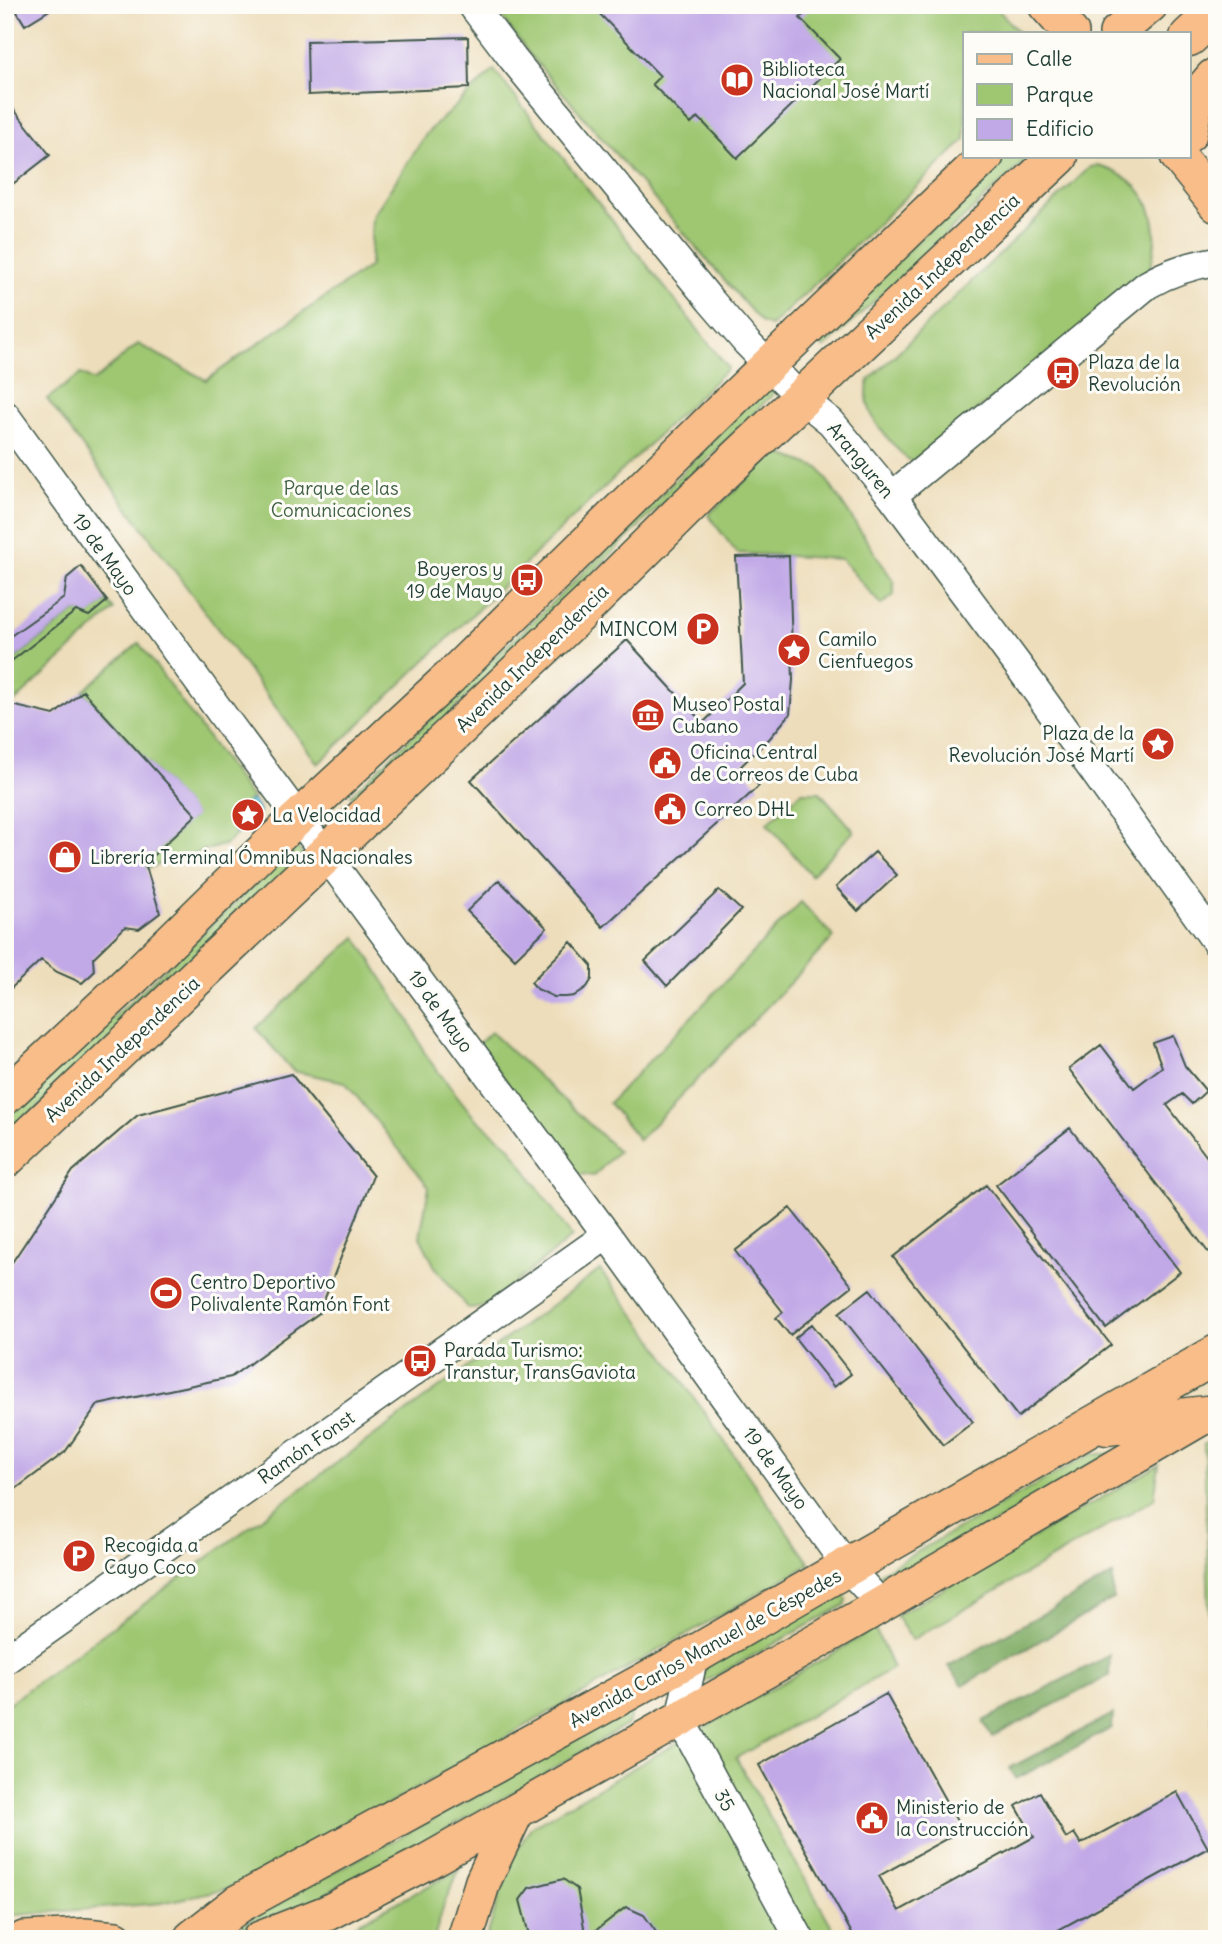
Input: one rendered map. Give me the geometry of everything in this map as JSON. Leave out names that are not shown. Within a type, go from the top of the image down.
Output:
[{"type":"highway","points":[[1190,36],[1217,11]]},
{"type":"highway","name":"Avenida Independencia","points":[[5,1160],[801,398],[1057,158]]},
{"type":"highway","name":"Avenida Carlos Manuel de Céspedes","points":[[193,1939],[238,1904],[694,1656],[1217,1354]]},
{"type":"highway","points":[[1091,1428],[1211,1412]]},
{"type":"main road","points":[[1046,5],[1070,32]]},
{"type":"main road","points":[[1118,32],[1150,5]]},
{"type":"main road","points":[[1156,5],[1178,32]]},
{"type":"main road","points":[[1190,46],[1215,79],[1196,97],[1190,129]]},
{"type":"main road","points":[[1190,149],[1211,197]]},
{"type":"main road","points":[[5,1097],[458,669],[984,158]]},
{"type":"main road","points":[[1180,158],[1211,197]]},
{"type":"main road","points":[[260,1939],[327,1913],[428,1861],[680,1719],[1211,1412]]},
{"type":"main road","points":[[465,1939],[483,1881],[516,1812]]},
{"type":"main road","points":[[24,1939],[85,1936],[117,1939]]},
{"type":"street","name":"Aranguren","points":[[472,5],[639,216],[732,326],[801,398],[831,422],[891,496],[1020,668],[1217,943]]},
{"type":"street","points":[[891,496],[1147,285],[1196,264],[1217,261]]},
{"type":"street","name":"19 de Mayo","points":[[5,415],[848,1568],[880,1603]]},
{"type":"street","name":"Ramón Fonst","points":[[5,1660],[607,1235]]},
{"type":"street","points":[[680,1719],[694,1656]]},
{"type":"street","name":"35","points":[[680,1719],[800,1939]]},
{"type":"green space","points":[[493,5],[994,5],[1018,32],[963,32],[963,142],[771,326],[762,323],[753,313],[530,55]]},
{"type":"green space","name":"Parque de las Comunicaciones","points":[[494,70],[728,368],[318,764],[47,399],[81,374],[94,381],[138,344],[206,380],[370,266],[372,217],[427,133]]},
{"type":"green space","points":[[1004,158],[1028,158],[824,348],[817,337]]},
{"type":"green space","points":[[1098,166],[1131,182],[1150,207],[1155,239],[1148,274],[912,462],[907,459],[883,433],[871,413],[867,392],[869,380],[1090,167]]},
{"type":"green space","points":[[768,382],[775,391],[773,394],[359,803],[351,795],[630,528]]},
{"type":"green space","points":[[777,452],[819,468],[894,582],[894,595],[881,605],[841,559],[737,553],[708,515]]},
{"type":"green space","points":[[107,601],[114,610],[11,705],[7,665],[76,611],[89,615]]},
{"type":"green space","points":[[139,643],[253,800],[248,801],[234,831],[237,834],[226,844],[135,872],[195,815],[83,691]]},
{"type":"green space","points":[[802,792],[820,792],[854,831],[811,875],[767,823]]},
{"type":"green space","points":[[296,846],[303,855],[5,1139],[5,1119]]},
{"type":"green space","points":[[801,902],[834,937],[639,1140],[609,1103]]},
{"type":"green space","points":[[356,937],[410,1022],[426,1056],[474,1117],[510,1147],[572,1237],[490,1303],[478,1308],[468,1308],[435,1267],[420,1237],[429,1187],[345,1082],[293,1071],[256,1028]]},
{"type":"green space","points":[[491,1032],[618,1151],[594,1176],[574,1173],[478,1044]]},
{"type":"green space","points":[[600,1270],[653,1339],[810,1564],[250,1883],[162,1903],[5,1916],[5,1706]]},
{"type":"green space","points":[[1217,1435],[1217,1753],[1213,1746],[1204,1444]]},
{"type":"green space","points":[[1091,1454],[1115,1454],[886,1585],[877,1584],[876,1578],[881,1572]]},
{"type":"green space","points":[[1159,1465],[1154,1499],[912,1640],[896,1616]]},
{"type":"green space","points":[[1113,1575],[1113,1599],[963,1685],[948,1666]]},
{"type":"green space","points":[[838,1593],[843,1594],[847,1600],[845,1605],[701,1684],[707,1664]]},
{"type":"green space","points":[[875,1629],[893,1668],[736,1758],[839,1939],[486,1939],[512,1858],[531,1827]]},
{"type":"green space","points":[[1110,1655],[1109,1676],[992,1737],[983,1721]]},
{"type":"green space","points":[[635,1703],[628,1724],[505,1797],[308,1903],[233,1932],[268,1907],[483,1793]]},
{"type":"green space","points":[[1113,1714],[1112,1728],[1016,1779],[1010,1768]]},
{"type":"green space","points":[[459,1870],[444,1904],[434,1939],[327,1939]]},
{"type":"water","points":[[253,800],[260,812],[237,834],[234,831],[248,801]]},
{"type":"building","points":[[13,5],[48,5],[51,9],[25,25]]},
{"type":"building","name":"Biblioteca Nacional José Martí","points":[[591,5],[649,5],[652,8],[654,5],[803,5],[808,11],[800,18],[840,59],[737,158],[698,117],[691,124],[652,84],[660,76]]},
{"type":"building","points":[[468,37],[469,88],[308,95],[307,41]]},
{"type":"building","points":[[12,107],[50,155],[5,190],[5,113]]},
{"type":"building","points":[[789,556],[793,680],[790,714],[741,766],[759,786],[603,927],[471,780],[627,640],[703,723],[743,683],[736,557]]},
{"type":"building","points":[[81,566],[107,601],[89,616],[76,611],[5,666],[5,640],[64,598],[67,578]]},
{"type":"building","points":[[7,668],[11,705],[54,715],[83,691],[196,815],[145,863],[160,913],[139,929],[125,927],[93,958],[94,972],[82,983],[57,972],[41,960],[5,994],[5,669]]},
{"type":"building","points":[[875,852],[897,875],[858,911],[836,887]]},
{"type":"building","points":[[499,880],[547,928],[515,959],[467,911]]},
{"type":"building","points":[[719,890],[741,910],[667,986],[645,961]]},
{"type":"building","points":[[571,942],[592,966],[592,979],[587,987],[574,996],[566,997],[554,997],[537,989],[531,982]]},
{"type":"building","points":[[1173,1036],[1185,1066],[1206,1091],[1192,1104],[1182,1094],[1167,1105],[1217,1170],[1217,1246],[1208,1252],[1069,1069],[1101,1045],[1134,1088],[1162,1067],[1153,1043]]},
{"type":"building","name":"Centro Deportivo Polivalente Ramón Font","points":[[291,1074],[373,1176],[319,1313],[231,1377],[98,1405],[65,1452],[5,1497],[5,1273],[73,1171],[138,1115]]},
{"type":"building","points":[[1070,1128],[1180,1272],[1106,1328],[996,1185]]},
{"type":"building","points":[[986,1185],[1111,1345],[1018,1417],[893,1257]]},
{"type":"building","points":[[790,1208],[852,1286],[790,1335],[776,1318],[783,1312],[735,1251]]},
{"type":"building","points":[[870,1289],[973,1422],[943,1445],[839,1313]]},
{"type":"building","points":[[812,1324],[851,1374],[834,1387],[795,1338]]},
{"type":"building","name":"Ministerio de la Construcción","points":[[886,1694],[962,1830],[879,1876],[899,1911],[1034,1837],[1016,1806],[1040,1792],[1066,1838],[1074,1833],[1081,1844],[1177,1792],[1208,1848],[1042,1939],[855,1939],[759,1765]]},
{"type":"building","points":[[563,1879],[577,1889],[586,1938],[626,1907],[644,1915],[661,1939],[530,1939],[520,1900],[529,1888]]},
{"type":"place","name":"Biblioteca Nacional José Martí","points":[[737,80]]},
{"type":"place","name":"Plaza de la Revolución","points":[[1063,373]]},
{"type":"place","name":"Boyeros y 19 de Mayo","points":[[527,580]]},
{"type":"place","name":"MINCOM","points":[[703,629]]},
{"type":"place","name":"Camilo Cienfuegos","points":[[794,650]]},
{"type":"place","name":"Museo Postal Cubano","points":[[648,715]]},
{"type":"place","name":"Plaza de la Revolución José Martí","points":[[1158,744]]},
{"type":"place","name":"Oficina Central de Correos de Cuba","points":[[665,763]]},
{"type":"place","name":"Correo DHL","points":[[670,809]]},
{"type":"place","name":"La Velocidad","points":[[248,815]]},
{"type":"place","name":"Librería Terminal Ómnibus Nacionales","points":[[65,857]]},
{"type":"place","name":"Centro Deportivo Polivalente Ramón Font","points":[[166,1293]]},
{"type":"place","name":"Parada Turismo: Transtur, TransGaviota","points":[[420,1361]]},
{"type":"place","name":"Recogida a Cayo Coco","points":[[79,1556]]},
{"type":"place","name":"Ministerio de la Construcción","points":[[872,1818]]}]
